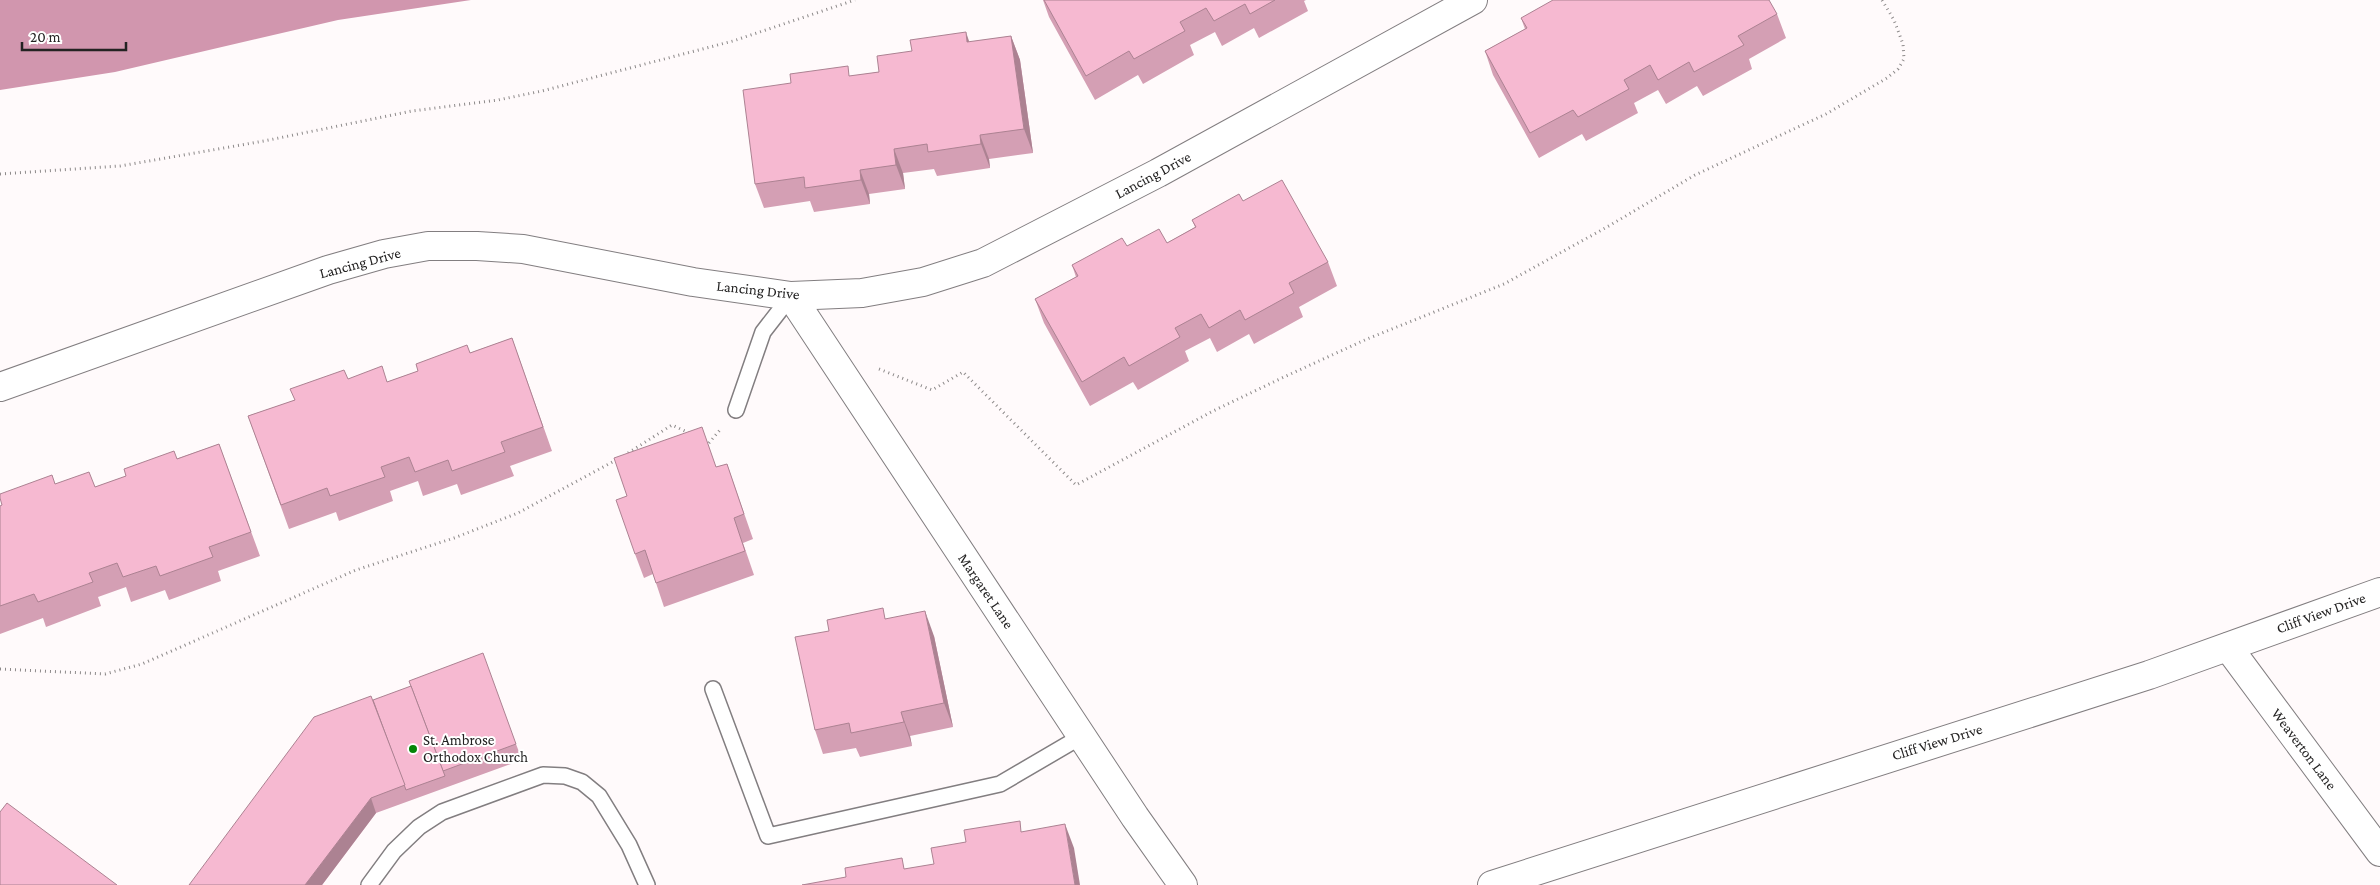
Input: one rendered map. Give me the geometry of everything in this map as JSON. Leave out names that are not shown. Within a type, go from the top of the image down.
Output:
[{"type":"street","name":"Lancing Drive","points":[[0,387],[328,270],[384,254],[428,246],[477,246],[523,249],[693,282],[791,296],[862,292],[924,282],[983,263],[1158,173],[1473,0]]},
{"type":"street","name":"Margaret Lane","points":[[791,296],[1082,736],[1183,885]]},
{"type":"street","name":"Cliff View Drive","points":[[1492,885],[2149,675],[2380,592]]},
{"type":"street","name":"Weaverton Lane","points":[[2228,647],[2380,852]]},
{"type":"lane","points":[[736,410],[764,332],[791,296]]},
{"type":"lane","points":[[713,689],[768,836],[1000,784],[1082,736]]},
{"type":"lane","points":[[369,885],[394,851],[419,827],[442,812],[543,776],[565,776],[582,782],[599,796],[630,845],[647,885]]},
{"type":"path","points":[[0,174],[120,166],[264,141],[412,110],[498,100],[542,91],[733,41],[855,0]]},
{"type":"path","points":[[850,386],[878,368],[932,390],[963,372],[1076,485],[1213,411],[1284,377],[1367,339],[1504,284],[1607,227],[1694,175],[1826,114],[1887,78],[1898,68],[1904,58],[1903,44],[1882,0]]},
{"type":"path","points":[[702,440],[708,444],[736,410]]},
{"type":"path","points":[[627,454],[672,425],[695,435]]},
{"type":"path","points":[[0,669],[104,674],[142,664],[356,570],[454,538],[518,513],[619,458]]},
{"type":"shaded area","points":[[0,0],[471,0],[338,20],[115,72],[0,90]]},
{"type":"building","points":[[1044,0],[1275,0],[1250,14],[1245,4],[1214,21],[1206,8],[1180,22],[1185,31],[1134,59],[1129,51],[1086,76]]},
{"type":"building","points":[[1553,0],[1769,0],[1777,14],[1738,36],[1744,45],[1694,72],[1689,62],[1658,80],[1650,65],[1624,80],[1629,89],[1578,117],[1573,110],[1530,133],[1485,51],[1527,28],[1521,18]]},
{"type":"building","points":[[966,32],[967,42],[1011,36],[1024,129],[980,135],[981,144],[928,152],[927,144],[894,149],[896,165],[860,170],[861,180],[805,188],[804,177],[755,184],[743,90],[791,83],[790,74],[848,66],[849,76],[879,72],[877,56],[912,51],[910,40]]},
{"type":"building","points":[[1282,180],[1328,262],[1289,283],[1294,293],[1245,320],[1240,310],[1209,328],[1201,314],[1175,328],[1180,337],[1129,366],[1124,357],[1082,382],[1035,299],[1078,276],[1072,265],[1122,238],[1127,246],[1159,229],[1167,243],[1196,227],[1192,220],[1239,194],[1243,201]]},
{"type":"building","points":[[512,338],[543,427],[501,442],[505,452],[452,471],[448,460],[415,472],[409,457],[381,467],[385,477],[330,496],[327,488],[281,505],[248,416],[295,400],[290,389],[344,370],[348,379],[382,366],[387,382],[418,371],[416,364],[467,345],[470,353]]},
{"type":"building","points":[[702,427],[716,467],[727,464],[744,514],[734,518],[745,551],[656,583],[645,550],[635,554],[616,500],[627,496],[614,458]]},
{"type":"building","points":[[219,444],[251,532],[209,547],[213,557],[160,576],[156,566],[123,577],[117,563],[89,573],[93,582],[38,602],[34,594],[0,606],[0,506],[2,505],[0,494],[52,475],[55,484],[89,472],[95,487],[126,476],[124,469],[174,451],[177,459]]},
{"type":"building","points":[[883,608],[885,619],[925,611],[944,703],[901,712],[904,722],[851,733],[849,723],[815,730],[795,637],[829,631],[827,620]]},
{"type":"building","points":[[483,653],[516,744],[443,771],[409,681]]},
{"type":"building","name":"St. Ambrose Orthodox Church","points":[[411,686],[445,776],[406,790],[373,700]]},
{"type":"building","points":[[371,696],[405,785],[371,798],[305,885],[189,885],[314,717]]},
{"type":"building","points":[[7,803],[117,885],[0,885],[0,812]]},
{"type":"building","points":[[1020,821],[1021,832],[1065,824],[1075,885],[802,885],[846,877],[845,868],[902,858],[904,869],[934,864],[931,848],[966,842],[964,830]]},
{"type":"place","name":"St. Ambrose Orthodox Church","points":[[413,749]]}]
